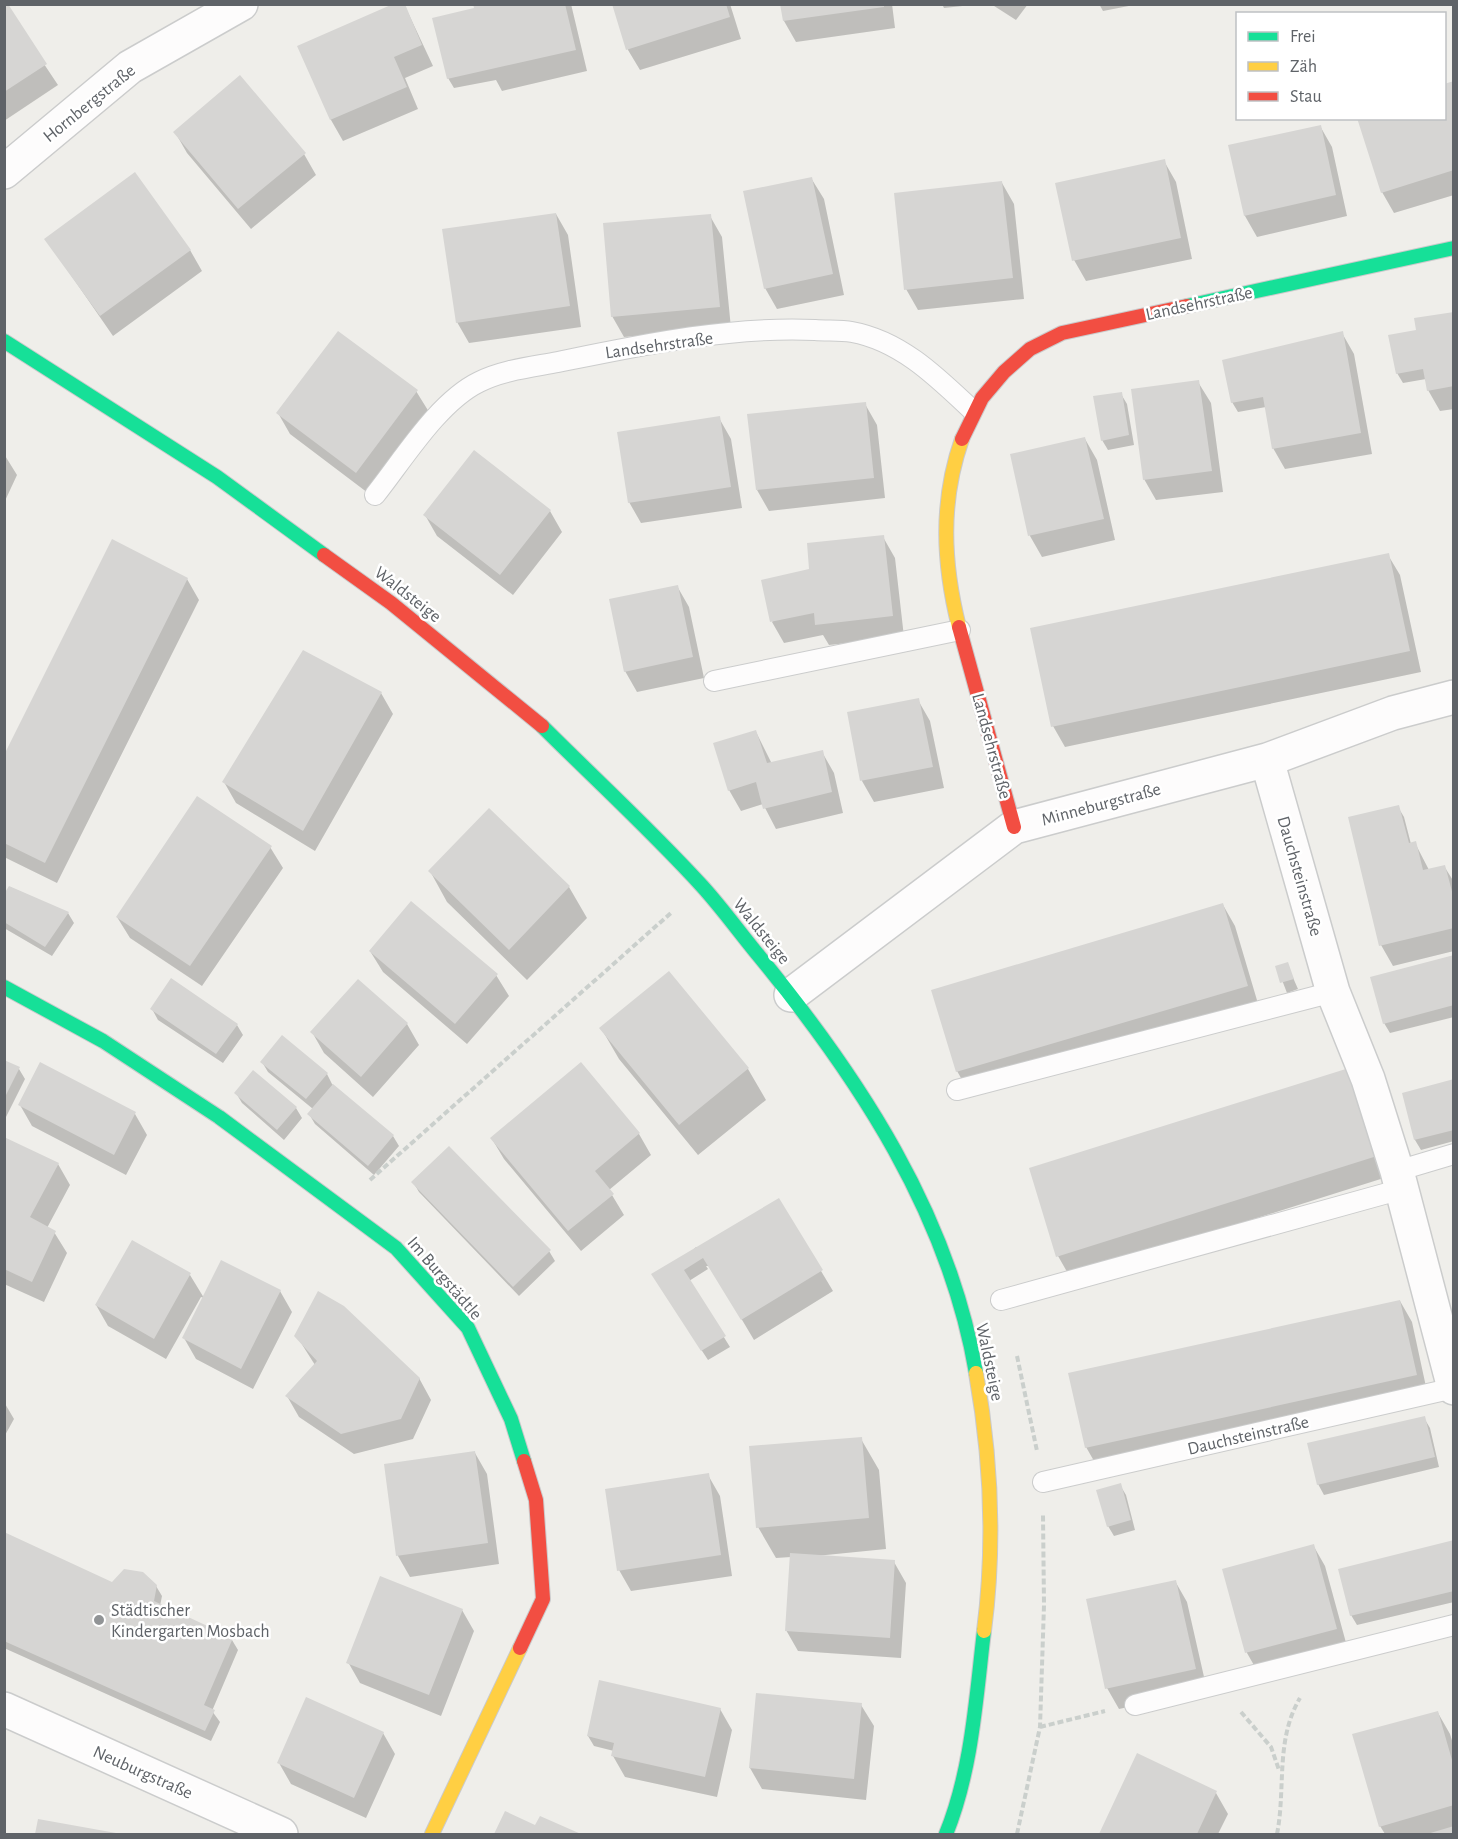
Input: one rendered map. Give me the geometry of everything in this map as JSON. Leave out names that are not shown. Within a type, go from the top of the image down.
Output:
[{"type":"street","name":"Hornbergstraße","points":[[4,172],[130,67],[241,4]]},
{"type":"street","name":"Landsehrstraße","points":[[1014,827],[960,630],[947,567],[946,504],[956,457],[972,410],[995,379],[1021,354],[1041,341],[1062,333],[1454,248]]},
{"type":"street","name":"Waldsteige","points":[[4,341],[217,477],[391,603],[533,717],[702,886],[791,995],[873,1110],[919,1193],[954,1288],[973,1355],[986,1430],[991,1579],[970,1742],[958,1805],[946,1834]]},
{"type":"street","name":"Minneburgstraße","points":[[791,995],[1014,827],[1267,759],[1393,713],[1454,697]]},
{"type":"street","name":"Dauchsteinstraße","points":[[1267,759],[1333,992],[1368,1079],[1448,1341],[1454,1388]]},
{"type":"street","name":"Im Burgstädtle","points":[[4,987],[113,1048],[219,1117],[396,1248],[468,1328],[511,1419],[536,1500],[543,1599],[432,1834]]},
{"type":"street","name":"Neuburgstraße","points":[[4,1709],[281,1834]]},
{"type":"lane","name":"Landsehrstraße","points":[[375,495],[432,423],[461,393],[479,382],[499,374],[601,353],[707,337],[784,329],[852,332],[891,346],[927,368],[972,410]]},
{"type":"lane","points":[[714,681],[960,630]]},
{"type":"lane","points":[[957,1090],[1333,992]]},
{"type":"lane","points":[[1001,1300],[1400,1180],[1454,1154]]},
{"type":"lane","name":"Dauchsteinstraße","points":[[1043,1482],[1454,1388]]},
{"type":"lane","points":[[1135,1705],[1454,1625]]},
{"type":"path","points":[[340,1206],[702,886]]},
{"type":"path","points":[[1207,1686],[1250,1720],[1271,1747],[1280,1774]]},
{"type":"path","points":[[1277,1834],[1282,1808],[1281,1758],[1294,1709],[1303,1693]]},
{"type":"path","points":[[1040,1726],[1135,1705]]},
{"type":"building","points":[[4,4],[8,4],[47,64],[4,92]]},
{"type":"building","points":[[393,4],[405,4],[422,45],[394,57],[407,87],[330,120],[297,46]]},
{"type":"building","points":[[473,4],[565,4],[576,50],[447,79],[432,18],[474,8]]},
{"type":"building","points":[[612,4],[726,4],[730,17],[626,50]]},
{"type":"building","points":[[780,4],[884,4],[884,7],[783,21]]},
{"type":"building","points":[[240,75],[306,153],[238,209],[173,132]]},
{"type":"building","points":[[1454,81],[1454,170],[1381,193],[1358,120],[1446,120],[1446,83]]},
{"type":"building","points":[[1321,125],[1336,195],[1244,216],[1228,145]]},
{"type":"building","points":[[1165,159],[1181,238],[1072,261],[1055,183]]},
{"type":"building","points":[[135,172],[191,250],[100,316],[44,239]]},
{"type":"building","points":[[812,177],[833,274],[764,289],[743,191]]},
{"type":"building","points":[[1002,181],[1013,278],[904,290],[894,193]]},
{"type":"building","points":[[556,213],[570,306],[456,323],[442,229]]},
{"type":"building","points":[[711,214],[720,307],[611,317],[603,223]]},
{"type":"building","points":[[1454,312],[1454,386],[1427,391],[1423,369],[1396,374],[1388,335],[1416,330],[1414,318]]},
{"type":"building","points":[[338,331],[418,390],[356,473],[276,413]]},
{"type":"building","points":[[1343,331],[1361,433],[1272,449],[1263,397],[1231,403],[1222,360]]},
{"type":"building","points":[[1199,380],[1212,471],[1143,480],[1131,389]]},
{"type":"building","points":[[1122,392],[1129,435],[1101,441],[1093,396]]},
{"type":"building","points":[[866,402],[874,478],[756,490],[747,414]]},
{"type":"building","points":[[720,416],[731,487],[628,503],[617,432]]},
{"type":"building","points":[[1085,437],[1104,519],[1028,536],[1010,454]]},
{"type":"building","points":[[474,450],[551,510],[500,575],[423,515]]},
{"type":"building","points":[[884,535],[893,616],[815,625],[814,613],[770,622],[761,580],[809,569],[807,543]]},
{"type":"building","points":[[112,539],[188,578],[45,863],[4,843],[4,755]]},
{"type":"building","points":[[1389,553],[1410,651],[1051,727],[1030,628]]},
{"type":"building","points":[[678,585],[693,657],[624,672],[609,599]]},
{"type":"building","points":[[303,650],[382,692],[303,831],[222,782]]},
{"type":"building","points":[[919,698],[933,767],[860,781],[847,712]]},
{"type":"building","points":[[756,730],[767,763],[823,750],[832,792],[763,809],[756,782],[728,791],[713,743]]},
{"type":"building","points":[[197,796],[272,846],[190,966],[116,917]]},
{"type":"building","points":[[1399,805],[1409,843],[1416,841],[1423,870],[1445,865],[1454,899],[1454,928],[1379,946],[1348,817]]},
{"type":"building","points":[[489,808],[570,886],[509,950],[428,871]]},
{"type":"building","points":[[9,886],[69,912],[45,947],[4,922],[4,894]]},
{"type":"building","points":[[411,901],[498,974],[455,1024],[369,951]]},
{"type":"building","points":[[1223,903],[1248,986],[956,1072],[931,990]]},
{"type":"building","points":[[1454,955],[1454,1005],[1383,1024],[1370,977]]},
{"type":"building","points":[[1288,962],[1294,979],[1280,983],[1275,966]]},
{"type":"building","points":[[669,971],[749,1068],[679,1125],[599,1028]]},
{"type":"building","points":[[171,978],[238,1024],[216,1054],[150,1009]]},
{"type":"building","points":[[358,979],[408,1023],[361,1077],[310,1032]]},
{"type":"building","points":[[282,1035],[328,1073],[306,1099],[260,1062]]},
{"type":"building","points":[[4,1060],[20,1067],[4,1099]]},
{"type":"building","points":[[40,1062],[136,1112],[114,1155],[18,1105]]},
{"type":"building","points":[[581,1062],[640,1133],[595,1171],[614,1194],[568,1231],[490,1138]]},
{"type":"building","points":[[1349,1068],[1377,1156],[1056,1257],[1029,1168]]},
{"type":"building","points":[[253,1070],[297,1107],[277,1130],[234,1093]]},
{"type":"building","points":[[1454,1079],[1454,1130],[1414,1140],[1402,1093]]},
{"type":"building","points":[[333,1084],[394,1135],[368,1166],[307,1114]]},
{"type":"building","points":[[4,1137],[59,1163],[30,1217],[56,1231],[32,1282],[4,1269]]},
{"type":"building","points":[[449,1146],[551,1250],[513,1287],[411,1182]]},
{"type":"building","points":[[779,1198],[823,1270],[741,1320],[703,1258],[684,1270],[726,1336],[701,1351],[651,1274]]},
{"type":"building","points":[[132,1240],[191,1273],[154,1339],[95,1305]]},
{"type":"building","points":[[221,1260],[281,1290],[241,1369],[182,1338]]},
{"type":"building","points":[[318,1291],[344,1306],[420,1378],[401,1419],[341,1434],[285,1396],[317,1361],[294,1336]]},
{"type":"building","points":[[1400,1300],[1417,1375],[1085,1448],[1068,1373]]},
{"type":"building","points":[[1425,1416],[1435,1457],[1317,1485],[1307,1443]]},
{"type":"building","points":[[862,1437],[869,1518],[756,1528],[749,1446]]},
{"type":"building","points":[[475,1451],[488,1543],[396,1556],[384,1464]]},
{"type":"building","points":[[709,1473],[721,1555],[617,1571],[605,1489]]},
{"type":"building","points":[[1121,1483],[1131,1520],[1107,1527],[1096,1490]]},
{"type":"building","name":"Städtischer Kindergarten Mosbach","points":[[4,1532],[112,1582],[124,1569],[143,1572],[157,1585],[154,1601],[233,1638],[204,1705],[215,1710],[205,1731],[4,1641]]},
{"type":"building","points":[[1454,1540],[1454,1591],[1350,1616],[1338,1569]]},
{"type":"building","points":[[1314,1544],[1337,1629],[1245,1653],[1222,1569]]},
{"type":"building","points":[[790,1553],[895,1560],[890,1638],[785,1631]]},
{"type":"building","points":[[380,1576],[463,1609],[429,1695],[346,1663]]},
{"type":"building","points":[[1176,1580],[1196,1669],[1105,1689],[1086,1599]]},
{"type":"building","points":[[599,1680],[721,1708],[705,1777],[611,1756],[614,1743],[587,1736]]},
{"type":"building","points":[[756,1693],[862,1703],[854,1779],[749,1768]]},
{"type":"building","points":[[306,1697],[384,1732],[354,1798],[277,1763]]},
{"type":"building","points":[[1438,1711],[1454,1767],[1454,1805],[1379,1827],[1352,1734]]},
{"type":"building","points":[[1137,1753],[1217,1791],[1197,1834],[1099,1834]]},
{"type":"building","points":[[505,1811],[535,1825],[540,1816],[581,1834],[494,1834]]},
{"type":"building","points":[[38,1819],[116,1833],[116,1834],[35,1834]]},
{"type":"building","points":[[1454,1826],[1454,1834],[1427,1834]]},
{"type":"traffic: fast","points":[[1187,306],[1454,248]]},
{"type":"traffic: fast","points":[[4,341],[217,477],[324,555]]},
{"type":"traffic: fast","points":[[542,726],[663,845],[709,894],[796,1002],[831,1050],[895,1151],[922,1203],[945,1258],[963,1314],[976,1373]]},
{"type":"traffic: fast","points":[[4,987],[103,1041],[219,1117],[396,1248],[468,1328],[511,1419],[524,1461]]},
{"type":"traffic: fast","points":[[946,1834],[955,1810],[967,1759],[984,1631]]},
{"type":"traffic: slow","points":[[959,627],[950,579],[946,533],[950,486],[962,439]]},
{"type":"traffic: slow","points":[[976,1373],[985,1437],[990,1502],[990,1567],[984,1631]]},
{"type":"traffic: slow","points":[[432,1834],[520,1648]]},
{"type":"traffic: jam","points":[[962,439],[982,398],[1004,372],[1030,349],[1062,333],[1187,306]]},
{"type":"traffic: jam","points":[[324,555],[391,603],[542,726]]},
{"type":"traffic: jam","points":[[959,627],[1014,827]]},
{"type":"traffic: jam","points":[[520,1648],[543,1599],[536,1500],[524,1461]]},
{"type":"place","name":"Städtischer Kindergarten Mosbach","points":[[99,1620]]}]
